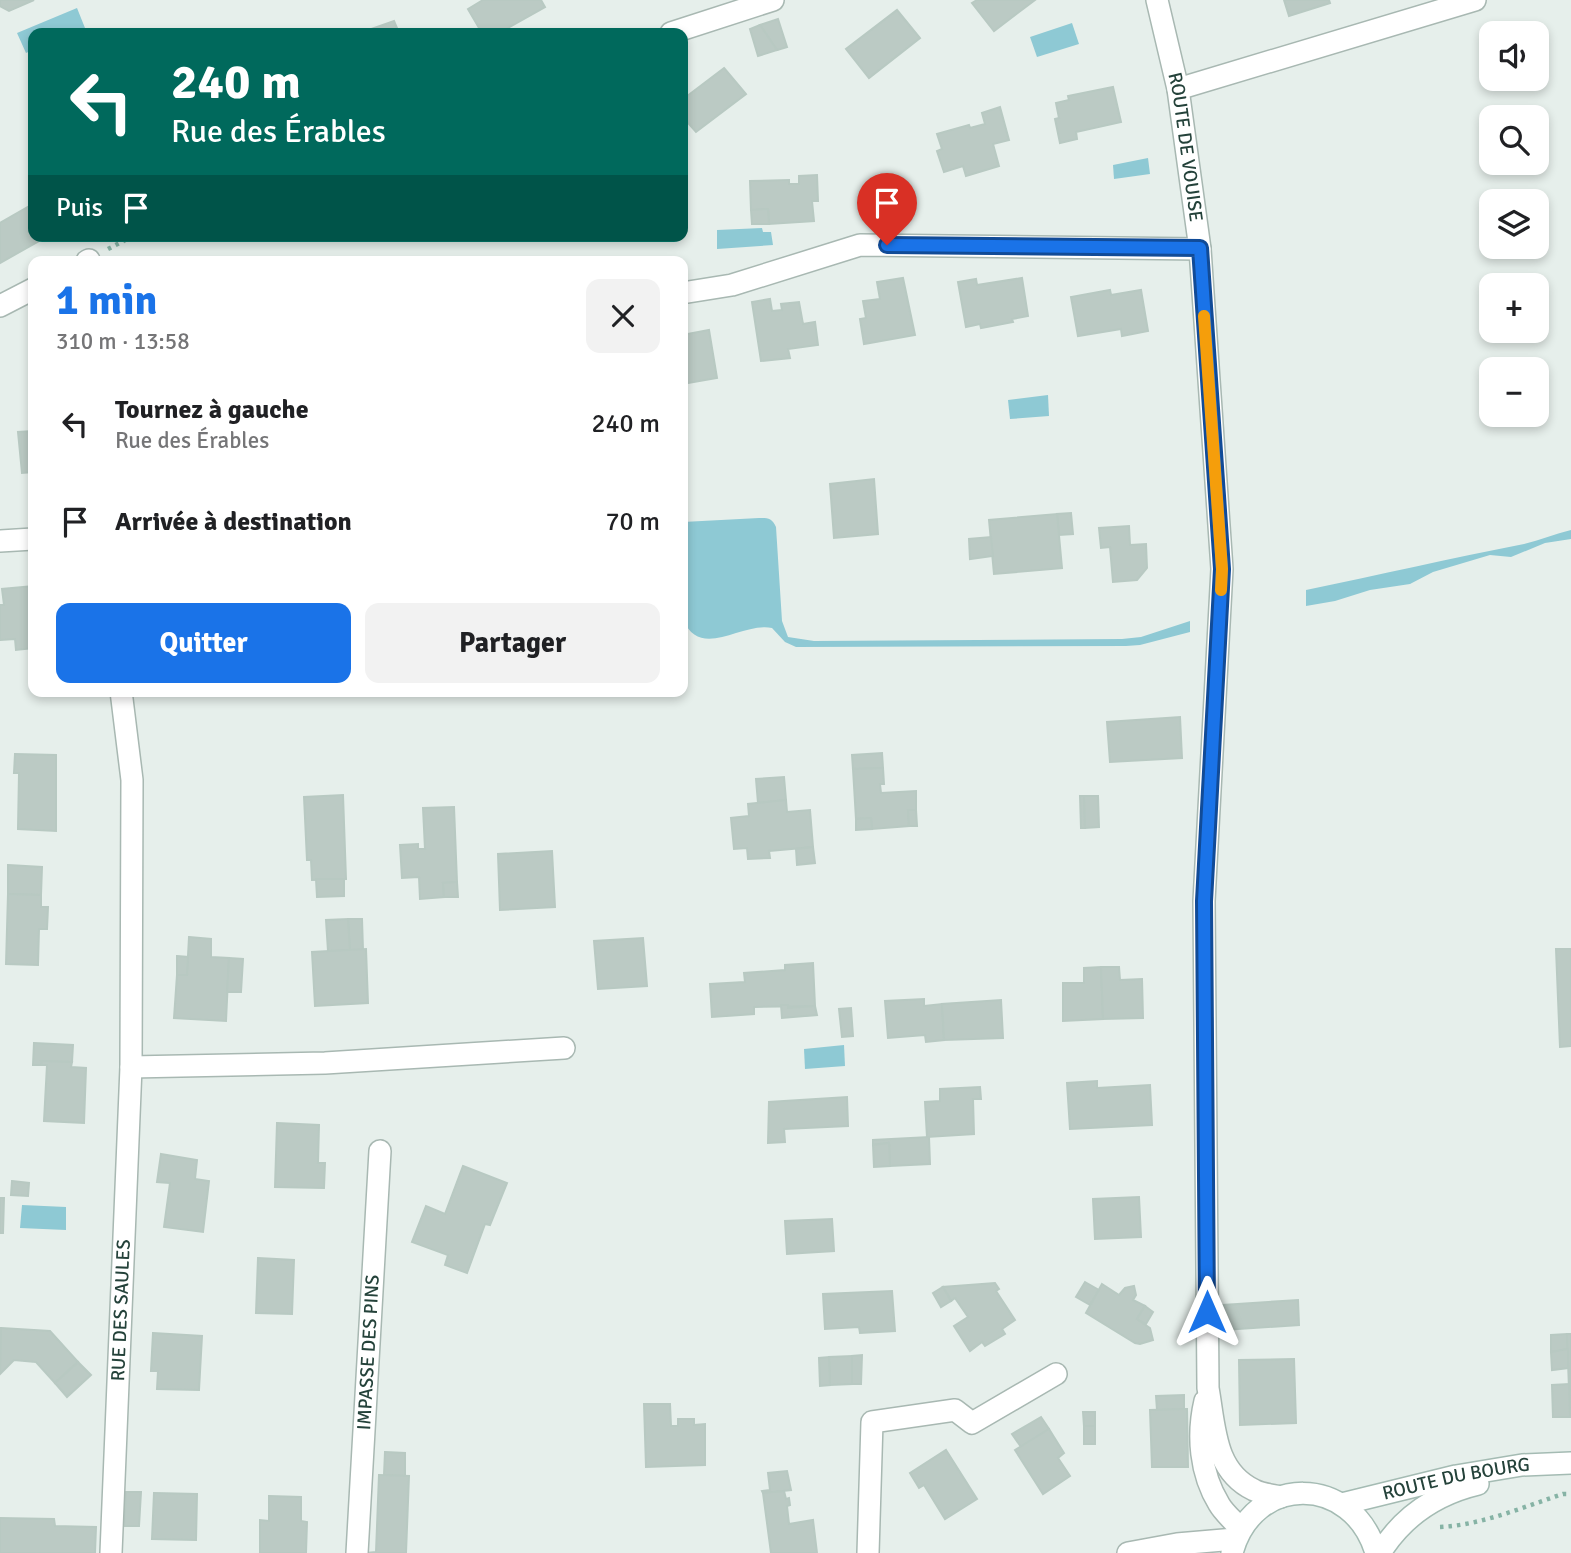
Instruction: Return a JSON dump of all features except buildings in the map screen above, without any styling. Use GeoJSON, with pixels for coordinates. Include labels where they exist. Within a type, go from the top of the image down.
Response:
{"type":"FeatureCollection","features":[{"type":"Feature","properties":{"kind":"street"},"geometry":{"type":"LineString","coordinates":[[686,28],[773,0]]}},
{"type":"Feature","properties":{"kind":"street","name":"ROUTE DE VOUISE"},"geometry":{"type":"LineString","coordinates":[[1157,0],[1178,89],[1200,248],[1222,569],[1204,901],[1208,1388],[1219,1452],[1230,1474],[1254,1491],[1281,1497]]}},
{"type":"Feature","properties":{"kind":"street"},"geometry":{"type":"LineString","coordinates":[[1178,89],[1475,0]]}},
{"type":"Feature","properties":{"kind":"street"},"geometry":{"type":"LineString","coordinates":[[688,292],[732,285],[860,244],[1200,248]]}},
{"type":"Feature","properties":{"kind":"street"},"geometry":{"type":"LineString","coordinates":[[0,306],[28,292]]}},
{"type":"Feature","properties":{"kind":"street"},"geometry":{"type":"LineString","coordinates":[[0,541],[28,540]]}},
{"type":"Feature","properties":{"kind":"street","name":"RUE DES SAULES"},"geometry":{"type":"LineString","coordinates":[[111,1553],[131,1067],[132,780],[122,697]]}},
{"type":"Feature","properties":{"kind":"street"},"geometry":{"type":"LineString","coordinates":[[131,1067],[325,1063],[564,1048]]}},
{"type":"Feature","properties":{"kind":"street","name":"IMPASSE DES PINS"},"geometry":{"type":"LineString","coordinates":[[357,1553],[380,1151]]}},
{"type":"Feature","properties":{"kind":"street"},"geometry":{"type":"LineString","coordinates":[[869,1553],[872,1422],[955,1410],[972,1423],[1056,1374]]}},
{"type":"Feature","properties":{"kind":"street","name":"ROUTE DE VOUISE"},"geometry":{"type":"LineString","coordinates":[[1208,1388],[1200,1423],[1206,1479],[1236,1541]]}},
{"type":"Feature","properties":{"kind":"street","name":"ROUTE DU BOURG"},"geometry":{"type":"LineString","coordinates":[[1342,1504],[1456,1476],[1522,1465],[1571,1463]]}},
{"type":"Feature","properties":{"kind":"street","name":"ROUTE DU BOURG"},"geometry":{"type":"LineString","coordinates":[[1378,1553],[1417,1510],[1458,1489],[1523,1474],[1571,1471]]}},
{"type":"Feature","properties":{"kind":"street"},"geometry":{"type":"LineString","coordinates":[[1128,1553],[1177,1544],[1236,1541],[1258,1510],[1281,1497],[1296,1494],[1312,1494],[1342,1504],[1359,1518],[1378,1553]]}},
{"type":"Feature","properties":{"kind":"path"},"geometry":{"type":"LineString","coordinates":[[1431,1528],[1454,1527],[1493,1518],[1563,1494],[1571,1494]]}},
{"type":"Feature","properties":{"kind":"water"},"geometry":{"type":"Polygon","coordinates":[[[77,8],[85,28],[29,28],[77,8]]]}},
{"type":"Feature","properties":{"kind":"water"},"geometry":{"type":"Polygon","coordinates":[[[1072,23],[1079,44],[1037,57],[1030,37],[1072,23]]]}},
{"type":"Feature","properties":{"kind":"water"},"geometry":{"type":"Polygon","coordinates":[[[28,28],[28,52],[26,53],[17,33],[28,28]]]}},
{"type":"Feature","properties":{"kind":"water"},"geometry":{"type":"Polygon","coordinates":[[[1148,158],[1150,174],[1114,179],[1113,165],[1148,158]]]}},
{"type":"Feature","properties":{"kind":"water"},"geometry":{"type":"Polygon","coordinates":[[[762,228],[763,232],[771,232],[773,245],[717,249],[717,230],[762,228]]]}},
{"type":"Feature","properties":{"kind":"water"},"geometry":{"type":"Polygon","coordinates":[[[1048,395],[1049,416],[1010,419],[1008,400],[1048,395]]]}},
{"type":"Feature","properties":{"kind":"water"},"geometry":{"type":"Polygon","coordinates":[[[759,518],[773,522],[776,527],[782,621],[788,637],[814,641],[1122,639],[1141,637],[1190,621],[1190,632],[1126,646],[796,647],[785,642],[772,628],[747,630],[710,639],[700,637],[688,628],[688,522],[759,518]]]}},
{"type":"Feature","properties":{"kind":"water"},"geometry":{"type":"Polygon","coordinates":[[[1571,530],[1571,539],[1545,543],[1511,557],[1490,555],[1433,572],[1410,584],[1370,590],[1335,601],[1306,606],[1306,590],[1524,544],[1571,530]]]}},
{"type":"Feature","properties":{"kind":"water"},"geometry":{"type":"Polygon","coordinates":[[[844,1045],[845,1066],[805,1069],[804,1049],[844,1045]]]}},
{"type":"Feature","properties":{"kind":"water"},"geometry":{"type":"Polygon","coordinates":[[[22,1205],[66,1207],[66,1230],[20,1228],[22,1205]]]}},
{"type":"Feature","properties":{"kind":"slow traffic"},"geometry":{"type":"LineString","coordinates":[[1204,316],[1222,569],[1221,590]]}},
{"type":"Feature","properties":{"kind":"route"},"geometry":{"type":"LineString","coordinates":[[887,245],[1200,248],[1222,569],[1204,901],[1207,1312]]}}]}
